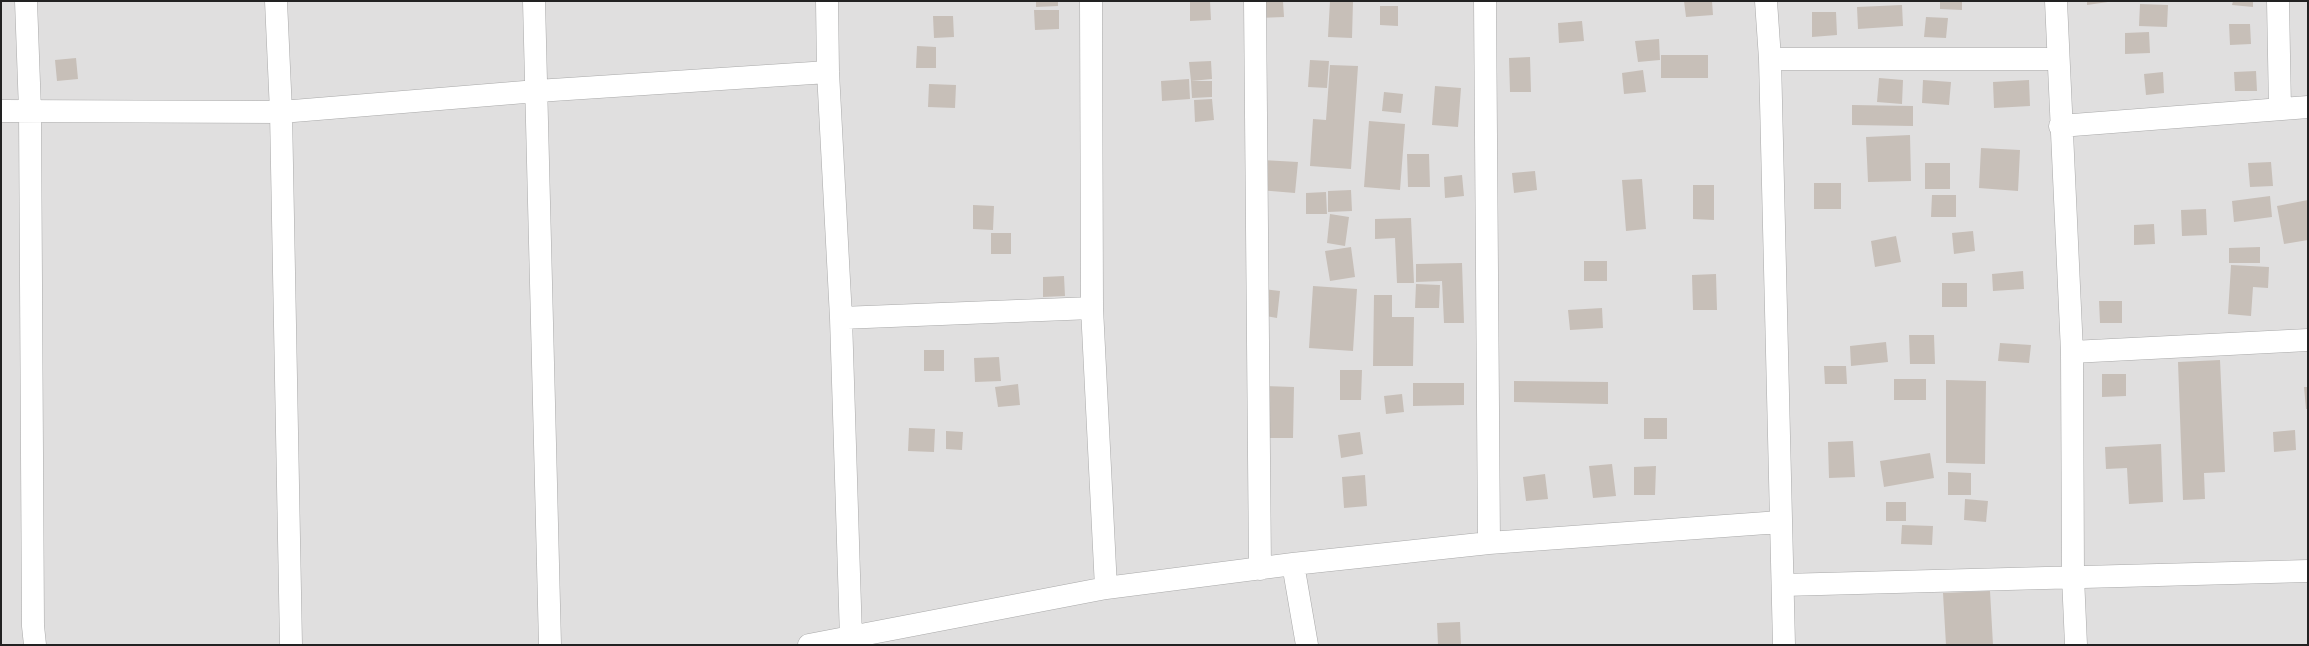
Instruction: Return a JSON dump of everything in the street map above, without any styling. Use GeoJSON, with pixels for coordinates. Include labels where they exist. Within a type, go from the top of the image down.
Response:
{"type":"FeatureCollection","features":[{"type":"Feature","properties":{"kind":"street"},"geometry":{"type":"LineString","coordinates":[[26,1],[30,111],[33,626],[35,645]]}},
{"type":"Feature","properties":{"kind":"street"},"geometry":{"type":"LineString","coordinates":[[276,1],[280,112],[291,645]]}},
{"type":"Feature","properties":{"kind":"street"},"geometry":{"type":"LineString","coordinates":[[534,1],[550,645]]}},
{"type":"Feature","properties":{"kind":"street"},"geometry":{"type":"LineString","coordinates":[[827,1],[828,72],[841,318],[851,638]]}},
{"type":"Feature","properties":{"kind":"street"},"geometry":{"type":"LineString","coordinates":[[1090,1],[1092,308],[1106,588]]}},
{"type":"Feature","properties":{"kind":"street"},"geometry":{"type":"LineString","coordinates":[[1255,1],[1260,569]]}},
{"type":"Feature","properties":{"kind":"street"},"geometry":{"type":"LineString","coordinates":[[1485,1],[1489,543]]}},
{"type":"Feature","properties":{"kind":"street"},"geometry":{"type":"LineString","coordinates":[[1766,1],[1770,58],[1784,645]]}},
{"type":"Feature","properties":{"kind":"street"},"geometry":{"type":"LineString","coordinates":[[2056,1],[2060,126],[2072,352],[2073,577],[2076,645]]}},
{"type":"Feature","properties":{"kind":"street"},"geometry":{"type":"LineString","coordinates":[[2278,1],[2280,109]]}},
{"type":"Feature","properties":{"kind":"street"},"geometry":{"type":"LineString","coordinates":[[1770,58],[2058,59]]}},
{"type":"Feature","properties":{"kind":"street"},"geometry":{"type":"LineString","coordinates":[[1,111],[280,112],[537,91],[828,72]]}},
{"type":"Feature","properties":{"kind":"street"},"geometry":{"type":"LineString","coordinates":[[2060,126],[2308,108]]}},
{"type":"Feature","properties":{"kind":"street"},"geometry":{"type":"LineString","coordinates":[[841,318],[1092,308]]}},
{"type":"Feature","properties":{"kind":"street"},"geometry":{"type":"LineString","coordinates":[[2072,352],[2308,340]]}},
{"type":"Feature","properties":{"kind":"street"},"geometry":{"type":"LineString","coordinates":[[810,645],[1106,588],[1293,564],[1489,543],[1780,522]]}},
{"type":"Feature","properties":{"kind":"street"},"geometry":{"type":"LineString","coordinates":[[1293,564],[1307,645]]}},
{"type":"Feature","properties":{"kind":"street"},"geometry":{"type":"LineString","coordinates":[[1783,585],[2308,571]]}},
{"type":"Feature","properties":{"kind":"shaded area"},"geometry":{"type":"Polygon","coordinates":[[[1,1],[2308,1],[2308,645],[1,645],[1,1]]]}},
{"type":"Feature","properties":{"kind":"building"},"geometry":{"type":"Polygon","coordinates":[[[1036,1],[1058,1],[1058,6],[1036,7],[1036,1]]]}},
{"type":"Feature","properties":{"kind":"building"},"geometry":{"type":"Polygon","coordinates":[[[1210,1],[1211,20],[1190,21],[1190,2],[1210,1]]]}},
{"type":"Feature","properties":{"kind":"building"},"geometry":{"type":"Polygon","coordinates":[[[1257,1],[1283,1],[1284,17],[1258,18],[1257,1]]]}},
{"type":"Feature","properties":{"kind":"building"},"geometry":{"type":"Polygon","coordinates":[[[1330,1],[1353,1],[1352,38],[1328,37],[1330,1]]]}},
{"type":"Feature","properties":{"kind":"building"},"geometry":{"type":"Polygon","coordinates":[[[1684,1],[1712,1],[1713,15],[1686,17],[1684,1]]]}},
{"type":"Feature","properties":{"kind":"building"},"geometry":{"type":"Polygon","coordinates":[[[1940,1],[1962,1],[1962,10],[1940,9],[1940,1]]]}},
{"type":"Feature","properties":{"kind":"building"},"geometry":{"type":"Polygon","coordinates":[[[2087,1],[2108,1],[2108,2],[2087,5],[2087,1]]]}},
{"type":"Feature","properties":{"kind":"building"},"geometry":{"type":"Polygon","coordinates":[[[2233,1],[2253,1],[2253,7],[2232,5],[2233,1]]]}},
{"type":"Feature","properties":{"kind":"building"},"geometry":{"type":"Polygon","coordinates":[[[2140,4],[2168,5],[2167,27],[2139,26],[2140,4]]]}},
{"type":"Feature","properties":{"kind":"building"},"geometry":{"type":"Polygon","coordinates":[[[1902,5],[1903,26],[1858,29],[1857,7],[1902,5]]]}},
{"type":"Feature","properties":{"kind":"building"},"geometry":{"type":"Polygon","coordinates":[[[1380,6],[1398,6],[1398,26],[1380,25],[1380,6]]]}},
{"type":"Feature","properties":{"kind":"building"},"geometry":{"type":"Polygon","coordinates":[[[1034,10],[1059,10],[1059,29],[1035,30],[1034,10]]]}},
{"type":"Feature","properties":{"kind":"building"},"geometry":{"type":"Polygon","coordinates":[[[1812,12],[1836,12],[1837,35],[1812,37],[1812,12]]]}},
{"type":"Feature","properties":{"kind":"building"},"geometry":{"type":"Polygon","coordinates":[[[933,16],[953,16],[954,37],[934,38],[933,16]]]}},
{"type":"Feature","properties":{"kind":"building"},"geometry":{"type":"Polygon","coordinates":[[[1926,17],[1948,18],[1946,38],[1924,37],[1926,17]]]}},
{"type":"Feature","properties":{"kind":"building"},"geometry":{"type":"Polygon","coordinates":[[[1582,21],[1584,41],[1559,43],[1558,23],[1582,21]]]}},
{"type":"Feature","properties":{"kind":"building"},"geometry":{"type":"Polygon","coordinates":[[[2229,24],[2250,24],[2251,44],[2230,45],[2229,24]]]}},
{"type":"Feature","properties":{"kind":"building"},"geometry":{"type":"Polygon","coordinates":[[[2149,32],[2150,53],[2125,54],[2125,33],[2149,32]]]}},
{"type":"Feature","properties":{"kind":"building"},"geometry":{"type":"Polygon","coordinates":[[[1659,39],[1660,60],[1638,62],[1635,41],[1659,39]]]}},
{"type":"Feature","properties":{"kind":"building"},"geometry":{"type":"Polygon","coordinates":[[[917,46],[936,47],[936,68],[916,68],[917,46]]]}},
{"type":"Feature","properties":{"kind":"building"},"geometry":{"type":"Polygon","coordinates":[[[1661,55],[1708,55],[1708,78],[1661,78],[1661,55]]]}},
{"type":"Feature","properties":{"kind":"building"},"geometry":{"type":"Polygon","coordinates":[[[1530,57],[1531,92],[1510,92],[1509,58],[1530,57]]]}},
{"type":"Feature","properties":{"kind":"building"},"geometry":{"type":"Polygon","coordinates":[[[76,58],[78,79],[57,81],[55,60],[76,58]]]}},
{"type":"Feature","properties":{"kind":"building"},"geometry":{"type":"Polygon","coordinates":[[[1310,60],[1329,61],[1327,88],[1308,87],[1310,60]]]}},
{"type":"Feature","properties":{"kind":"building"},"geometry":{"type":"Polygon","coordinates":[[[1211,61],[1212,79],[1191,81],[1189,62],[1211,61]]]}},
{"type":"Feature","properties":{"kind":"building"},"geometry":{"type":"Polygon","coordinates":[[[1330,65],[1358,66],[1351,169],[1310,166],[1313,119],[1326,120],[1330,65]]]}},
{"type":"Feature","properties":{"kind":"building"},"geometry":{"type":"Polygon","coordinates":[[[1643,70],[1646,92],[1624,94],[1622,73],[1643,70]]]}},
{"type":"Feature","properties":{"kind":"building"},"geometry":{"type":"Polygon","coordinates":[[[2256,71],[2257,91],[2235,91],[2234,72],[2256,71]]]}},
{"type":"Feature","properties":{"kind":"building"},"geometry":{"type":"Polygon","coordinates":[[[2163,72],[2164,93],[2146,95],[2144,74],[2163,72]]]}},
{"type":"Feature","properties":{"kind":"building"},"geometry":{"type":"Polygon","coordinates":[[[1879,78],[1903,80],[1902,104],[1877,102],[1879,78]]]}},
{"type":"Feature","properties":{"kind":"building"},"geometry":{"type":"Polygon","coordinates":[[[1189,79],[1190,99],[1162,101],[1161,81],[1189,79]]]}},
{"type":"Feature","properties":{"kind":"building"},"geometry":{"type":"Polygon","coordinates":[[[1923,80],[1951,82],[1949,105],[1922,103],[1923,80]]]}},
{"type":"Feature","properties":{"kind":"building"},"geometry":{"type":"Polygon","coordinates":[[[2029,80],[2030,106],[1994,108],[1993,82],[2029,80]]]}},
{"type":"Feature","properties":{"kind":"building"},"geometry":{"type":"Polygon","coordinates":[[[1191,81],[1212,81],[1212,97],[1192,98],[1191,81]]]}},
{"type":"Feature","properties":{"kind":"building"},"geometry":{"type":"Polygon","coordinates":[[[929,84],[956,85],[955,108],[928,107],[929,84]]]}},
{"type":"Feature","properties":{"kind":"building"},"geometry":{"type":"Polygon","coordinates":[[[1435,86],[1461,88],[1458,127],[1432,125],[1435,86]]]}},
{"type":"Feature","properties":{"kind":"building"},"geometry":{"type":"Polygon","coordinates":[[[1384,92],[1403,94],[1401,113],[1382,111],[1384,92]]]}},
{"type":"Feature","properties":{"kind":"building"},"geometry":{"type":"Polygon","coordinates":[[[1212,99],[1214,120],[1195,122],[1194,100],[1212,99]]]}},
{"type":"Feature","properties":{"kind":"building"},"geometry":{"type":"Polygon","coordinates":[[[1852,105],[1913,106],[1913,126],[1852,125],[1852,105]]]}},
{"type":"Feature","properties":{"kind":"building"},"geometry":{"type":"Polygon","coordinates":[[[1369,121],[1405,124],[1400,190],[1364,187],[1369,121]]]}},
{"type":"Feature","properties":{"kind":"building"},"geometry":{"type":"Polygon","coordinates":[[[1910,135],[1911,181],[1868,182],[1866,137],[1910,135]]]}},
{"type":"Feature","properties":{"kind":"building"},"geometry":{"type":"Polygon","coordinates":[[[1981,148],[2020,150],[2018,191],[1979,188],[1981,148]]]}},
{"type":"Feature","properties":{"kind":"building"},"geometry":{"type":"Polygon","coordinates":[[[1407,154],[1429,154],[1430,187],[1408,187],[1407,154]]]}},
{"type":"Feature","properties":{"kind":"building"},"geometry":{"type":"Polygon","coordinates":[[[1262,160],[1298,162],[1295,193],[1259,190],[1262,160]]]}},
{"type":"Feature","properties":{"kind":"building"},"geometry":{"type":"Polygon","coordinates":[[[2271,162],[2273,186],[2250,187],[2248,163],[2271,162]]]}},
{"type":"Feature","properties":{"kind":"building"},"geometry":{"type":"Polygon","coordinates":[[[1925,163],[1950,163],[1950,189],[1925,189],[1925,163]]]}},
{"type":"Feature","properties":{"kind":"building"},"geometry":{"type":"Polygon","coordinates":[[[1535,171],[1537,190],[1514,193],[1512,173],[1535,171]]]}},
{"type":"Feature","properties":{"kind":"building"},"geometry":{"type":"Polygon","coordinates":[[[1462,175],[1464,196],[1445,198],[1444,177],[1462,175]]]}},
{"type":"Feature","properties":{"kind":"building"},"geometry":{"type":"Polygon","coordinates":[[[1642,179],[1646,229],[1626,231],[1622,180],[1642,179]]]}},
{"type":"Feature","properties":{"kind":"building"},"geometry":{"type":"Polygon","coordinates":[[[1814,183],[1841,183],[1841,209],[1814,209],[1814,183]]]}},
{"type":"Feature","properties":{"kind":"building"},"geometry":{"type":"Polygon","coordinates":[[[1693,185],[1714,185],[1714,220],[1693,219],[1693,185]]]}},
{"type":"Feature","properties":{"kind":"building"},"geometry":{"type":"Polygon","coordinates":[[[1351,190],[1352,211],[1328,212],[1328,191],[1351,190]]]}},
{"type":"Feature","properties":{"kind":"building"},"geometry":{"type":"Polygon","coordinates":[[[1326,192],[1327,214],[1306,214],[1306,193],[1326,192]]]}},
{"type":"Feature","properties":{"kind":"building"},"geometry":{"type":"Polygon","coordinates":[[[1932,195],[1956,195],[1956,217],[1931,217],[1932,195]]]}},
{"type":"Feature","properties":{"kind":"building"},"geometry":{"type":"Polygon","coordinates":[[[2270,196],[2272,217],[2234,222],[2232,201],[2270,196]]]}},
{"type":"Feature","properties":{"kind":"building"},"geometry":{"type":"Polygon","coordinates":[[[2308,200],[2308,240],[2284,244],[2277,206],[2308,200]]]}},
{"type":"Feature","properties":{"kind":"building"},"geometry":{"type":"Polygon","coordinates":[[[973,205],[994,206],[993,230],[973,229],[973,205]]]}},
{"type":"Feature","properties":{"kind":"building"},"geometry":{"type":"Polygon","coordinates":[[[2206,209],[2207,235],[2182,236],[2181,210],[2206,209]]]}},
{"type":"Feature","properties":{"kind":"building"},"geometry":{"type":"Polygon","coordinates":[[[1330,214],[1349,217],[1345,246],[1327,243],[1330,214]]]}},
{"type":"Feature","properties":{"kind":"building"},"geometry":{"type":"Polygon","coordinates":[[[1411,218],[1414,283],[1397,283],[1395,238],[1375,239],[1375,219],[1411,218]]]}},
{"type":"Feature","properties":{"kind":"building"},"geometry":{"type":"Polygon","coordinates":[[[2154,224],[2155,244],[2134,245],[2134,225],[2154,224]]]}},
{"type":"Feature","properties":{"kind":"building"},"geometry":{"type":"Polygon","coordinates":[[[1973,231],[1975,251],[1954,254],[1952,233],[1973,231]]]}},
{"type":"Feature","properties":{"kind":"building"},"geometry":{"type":"Polygon","coordinates":[[[991,233],[1011,233],[1011,254],[991,254],[991,233]]]}},
{"type":"Feature","properties":{"kind":"building"},"geometry":{"type":"Polygon","coordinates":[[[1896,236],[1901,262],[1875,267],[1871,241],[1896,236]]]}},
{"type":"Feature","properties":{"kind":"building"},"geometry":{"type":"Polygon","coordinates":[[[1351,247],[1355,277],[1330,281],[1325,251],[1351,247]]]}},
{"type":"Feature","properties":{"kind":"building"},"geometry":{"type":"Polygon","coordinates":[[[2260,247],[2260,263],[2229,263],[2229,248],[2260,247]]]}},
{"type":"Feature","properties":{"kind":"building"},"geometry":{"type":"Polygon","coordinates":[[[1584,261],[1607,261],[1607,281],[1584,281],[1584,261]]]}},
{"type":"Feature","properties":{"kind":"building"},"geometry":{"type":"Polygon","coordinates":[[[1462,263],[1464,323],[1444,323],[1442,281],[1416,282],[1416,264],[1462,263]]]}},
{"type":"Feature","properties":{"kind":"building"},"geometry":{"type":"Polygon","coordinates":[[[2231,265],[2269,267],[2268,288],[2253,287],[2251,316],[2228,314],[2231,265]]]}},
{"type":"Feature","properties":{"kind":"building"},"geometry":{"type":"Polygon","coordinates":[[[2023,271],[2024,289],[1993,291],[1992,274],[2023,271]]]}},
{"type":"Feature","properties":{"kind":"building"},"geometry":{"type":"Polygon","coordinates":[[[1716,274],[1717,310],[1693,310],[1692,275],[1716,274]]]}},
{"type":"Feature","properties":{"kind":"building"},"geometry":{"type":"Polygon","coordinates":[[[1064,276],[1065,296],[1043,297],[1043,277],[1064,276]]]}},
{"type":"Feature","properties":{"kind":"building"},"geometry":{"type":"Polygon","coordinates":[[[1942,283],[1967,283],[1967,307],[1942,307],[1942,283]]]}},
{"type":"Feature","properties":{"kind":"building"},"geometry":{"type":"Polygon","coordinates":[[[1416,284],[1440,285],[1439,308],[1415,308],[1416,284]]]}},
{"type":"Feature","properties":{"kind":"building"},"geometry":{"type":"Polygon","coordinates":[[[1313,286],[1357,289],[1353,351],[1309,348],[1313,286]]]}},
{"type":"Feature","properties":{"kind":"building"},"geometry":{"type":"Polygon","coordinates":[[[1263,289],[1280,291],[1277,318],[1260,315],[1263,289]]]}},
{"type":"Feature","properties":{"kind":"building"},"geometry":{"type":"Polygon","coordinates":[[[1374,295],[1392,295],[1392,317],[1414,317],[1413,366],[1373,366],[1374,295]]]}},
{"type":"Feature","properties":{"kind":"building"},"geometry":{"type":"Polygon","coordinates":[[[2099,301],[2122,301],[2122,323],[2100,323],[2099,301]]]}},
{"type":"Feature","properties":{"kind":"building"},"geometry":{"type":"Polygon","coordinates":[[[1602,308],[1603,328],[1570,330],[1568,310],[1602,308]]]}},
{"type":"Feature","properties":{"kind":"building"},"geometry":{"type":"Polygon","coordinates":[[[1909,335],[1934,335],[1935,364],[1910,364],[1909,335]]]}},
{"type":"Feature","properties":{"kind":"building"},"geometry":{"type":"Polygon","coordinates":[[[1886,342],[1888,362],[1851,366],[1850,346],[1886,342]]]}},
{"type":"Feature","properties":{"kind":"building"},"geometry":{"type":"Polygon","coordinates":[[[2000,343],[2031,345],[2029,363],[1998,361],[2000,343]]]}},
{"type":"Feature","properties":{"kind":"building"},"geometry":{"type":"Polygon","coordinates":[[[924,350],[944,350],[944,371],[924,371],[924,350]]]}},
{"type":"Feature","properties":{"kind":"building"},"geometry":{"type":"Polygon","coordinates":[[[999,357],[1001,381],[975,382],[974,358],[999,357]]]}},
{"type":"Feature","properties":{"kind":"building"},"geometry":{"type":"Polygon","coordinates":[[[2220,360],[2225,472],[2204,473],[2205,499],[2183,500],[2178,362],[2220,360]]]}},
{"type":"Feature","properties":{"kind":"building"},"geometry":{"type":"Polygon","coordinates":[[[1824,366],[1846,366],[1847,384],[1825,384],[1824,366]]]}},
{"type":"Feature","properties":{"kind":"building"},"geometry":{"type":"Polygon","coordinates":[[[1340,370],[1362,370],[1361,400],[1340,400],[1340,370]]]}},
{"type":"Feature","properties":{"kind":"building"},"geometry":{"type":"Polygon","coordinates":[[[2102,374],[2126,374],[2126,396],[2102,397],[2102,374]]]}},
{"type":"Feature","properties":{"kind":"building"},"geometry":{"type":"Polygon","coordinates":[[[1894,379],[1926,379],[1926,400],[1894,400],[1894,379]]]}},
{"type":"Feature","properties":{"kind":"building"},"geometry":{"type":"Polygon","coordinates":[[[1946,380],[1986,381],[1985,464],[1946,463],[1946,380]]]}},
{"type":"Feature","properties":{"kind":"building"},"geometry":{"type":"Polygon","coordinates":[[[1514,381],[1608,382],[1608,404],[1514,402],[1514,381]]]}},
{"type":"Feature","properties":{"kind":"building"},"geometry":{"type":"Polygon","coordinates":[[[1413,383],[1464,383],[1464,405],[1413,406],[1413,383]]]}},
{"type":"Feature","properties":{"kind":"building"},"geometry":{"type":"Polygon","coordinates":[[[1018,384],[1020,405],[998,407],[995,387],[1018,384]]]}},
{"type":"Feature","properties":{"kind":"building"},"geometry":{"type":"Polygon","coordinates":[[[1265,386],[1294,387],[1293,438],[1264,438],[1265,386]]]}},
{"type":"Feature","properties":{"kind":"building"},"geometry":{"type":"Polygon","coordinates":[[[2304,387],[2308,387],[2308,409],[2306,409],[2304,387]]]}},
{"type":"Feature","properties":{"kind":"building"},"geometry":{"type":"Polygon","coordinates":[[[1402,394],[1404,412],[1386,414],[1384,396],[1402,394]]]}},
{"type":"Feature","properties":{"kind":"building"},"geometry":{"type":"Polygon","coordinates":[[[1644,418],[1667,418],[1667,439],[1644,439],[1644,418]]]}},
{"type":"Feature","properties":{"kind":"building"},"geometry":{"type":"Polygon","coordinates":[[[909,428],[935,429],[934,452],[908,451],[909,428]]]}},
{"type":"Feature","properties":{"kind":"building"},"geometry":{"type":"Polygon","coordinates":[[[2295,430],[2296,450],[2274,452],[2273,432],[2295,430]]]}},
{"type":"Feature","properties":{"kind":"building"},"geometry":{"type":"Polygon","coordinates":[[[946,431],[963,432],[962,450],[946,449],[946,431]]]}},
{"type":"Feature","properties":{"kind":"building"},"geometry":{"type":"Polygon","coordinates":[[[1360,432],[1363,454],[1341,458],[1338,435],[1360,432]]]}},
{"type":"Feature","properties":{"kind":"building"},"geometry":{"type":"Polygon","coordinates":[[[1853,441],[1855,477],[1829,478],[1828,442],[1853,441]]]}},
{"type":"Feature","properties":{"kind":"building"},"geometry":{"type":"Polygon","coordinates":[[[2161,444],[2163,502],[2129,504],[2127,468],[2106,469],[2105,447],[2161,444]]]}},
{"type":"Feature","properties":{"kind":"building"},"geometry":{"type":"Polygon","coordinates":[[[1930,453],[1934,478],[1884,487],[1880,461],[1930,453]]]}},
{"type":"Feature","properties":{"kind":"building"},"geometry":{"type":"Polygon","coordinates":[[[1612,464],[1616,496],[1593,498],[1589,466],[1612,464]]]}},
{"type":"Feature","properties":{"kind":"building"},"geometry":{"type":"Polygon","coordinates":[[[1656,466],[1655,495],[1634,495],[1634,467],[1656,466]]]}},
{"type":"Feature","properties":{"kind":"building"},"geometry":{"type":"Polygon","coordinates":[[[1948,472],[1971,473],[1971,495],[1948,495],[1948,472]]]}},
{"type":"Feature","properties":{"kind":"building"},"geometry":{"type":"Polygon","coordinates":[[[1545,474],[1548,499],[1526,501],[1523,477],[1545,474]]]}},
{"type":"Feature","properties":{"kind":"building"},"geometry":{"type":"Polygon","coordinates":[[[1365,475],[1367,506],[1344,508],[1342,477],[1365,475]]]}},
{"type":"Feature","properties":{"kind":"building"},"geometry":{"type":"Polygon","coordinates":[[[1965,499],[1988,501],[1986,522],[1964,520],[1965,499]]]}},
{"type":"Feature","properties":{"kind":"building"},"geometry":{"type":"Polygon","coordinates":[[[1886,502],[1906,502],[1906,521],[1886,521],[1886,502]]]}},
{"type":"Feature","properties":{"kind":"building"},"geometry":{"type":"Polygon","coordinates":[[[1902,525],[1933,526],[1932,545],[1901,544],[1902,525]]]}},
{"type":"Feature","properties":{"kind":"building"},"geometry":{"type":"Polygon","coordinates":[[[1990,591],[1993,645],[1946,645],[1943,593],[1990,591]]]}},
{"type":"Feature","properties":{"kind":"building"},"geometry":{"type":"Polygon","coordinates":[[[1460,622],[1461,645],[1438,645],[1437,623],[1460,622]]]}}]}
